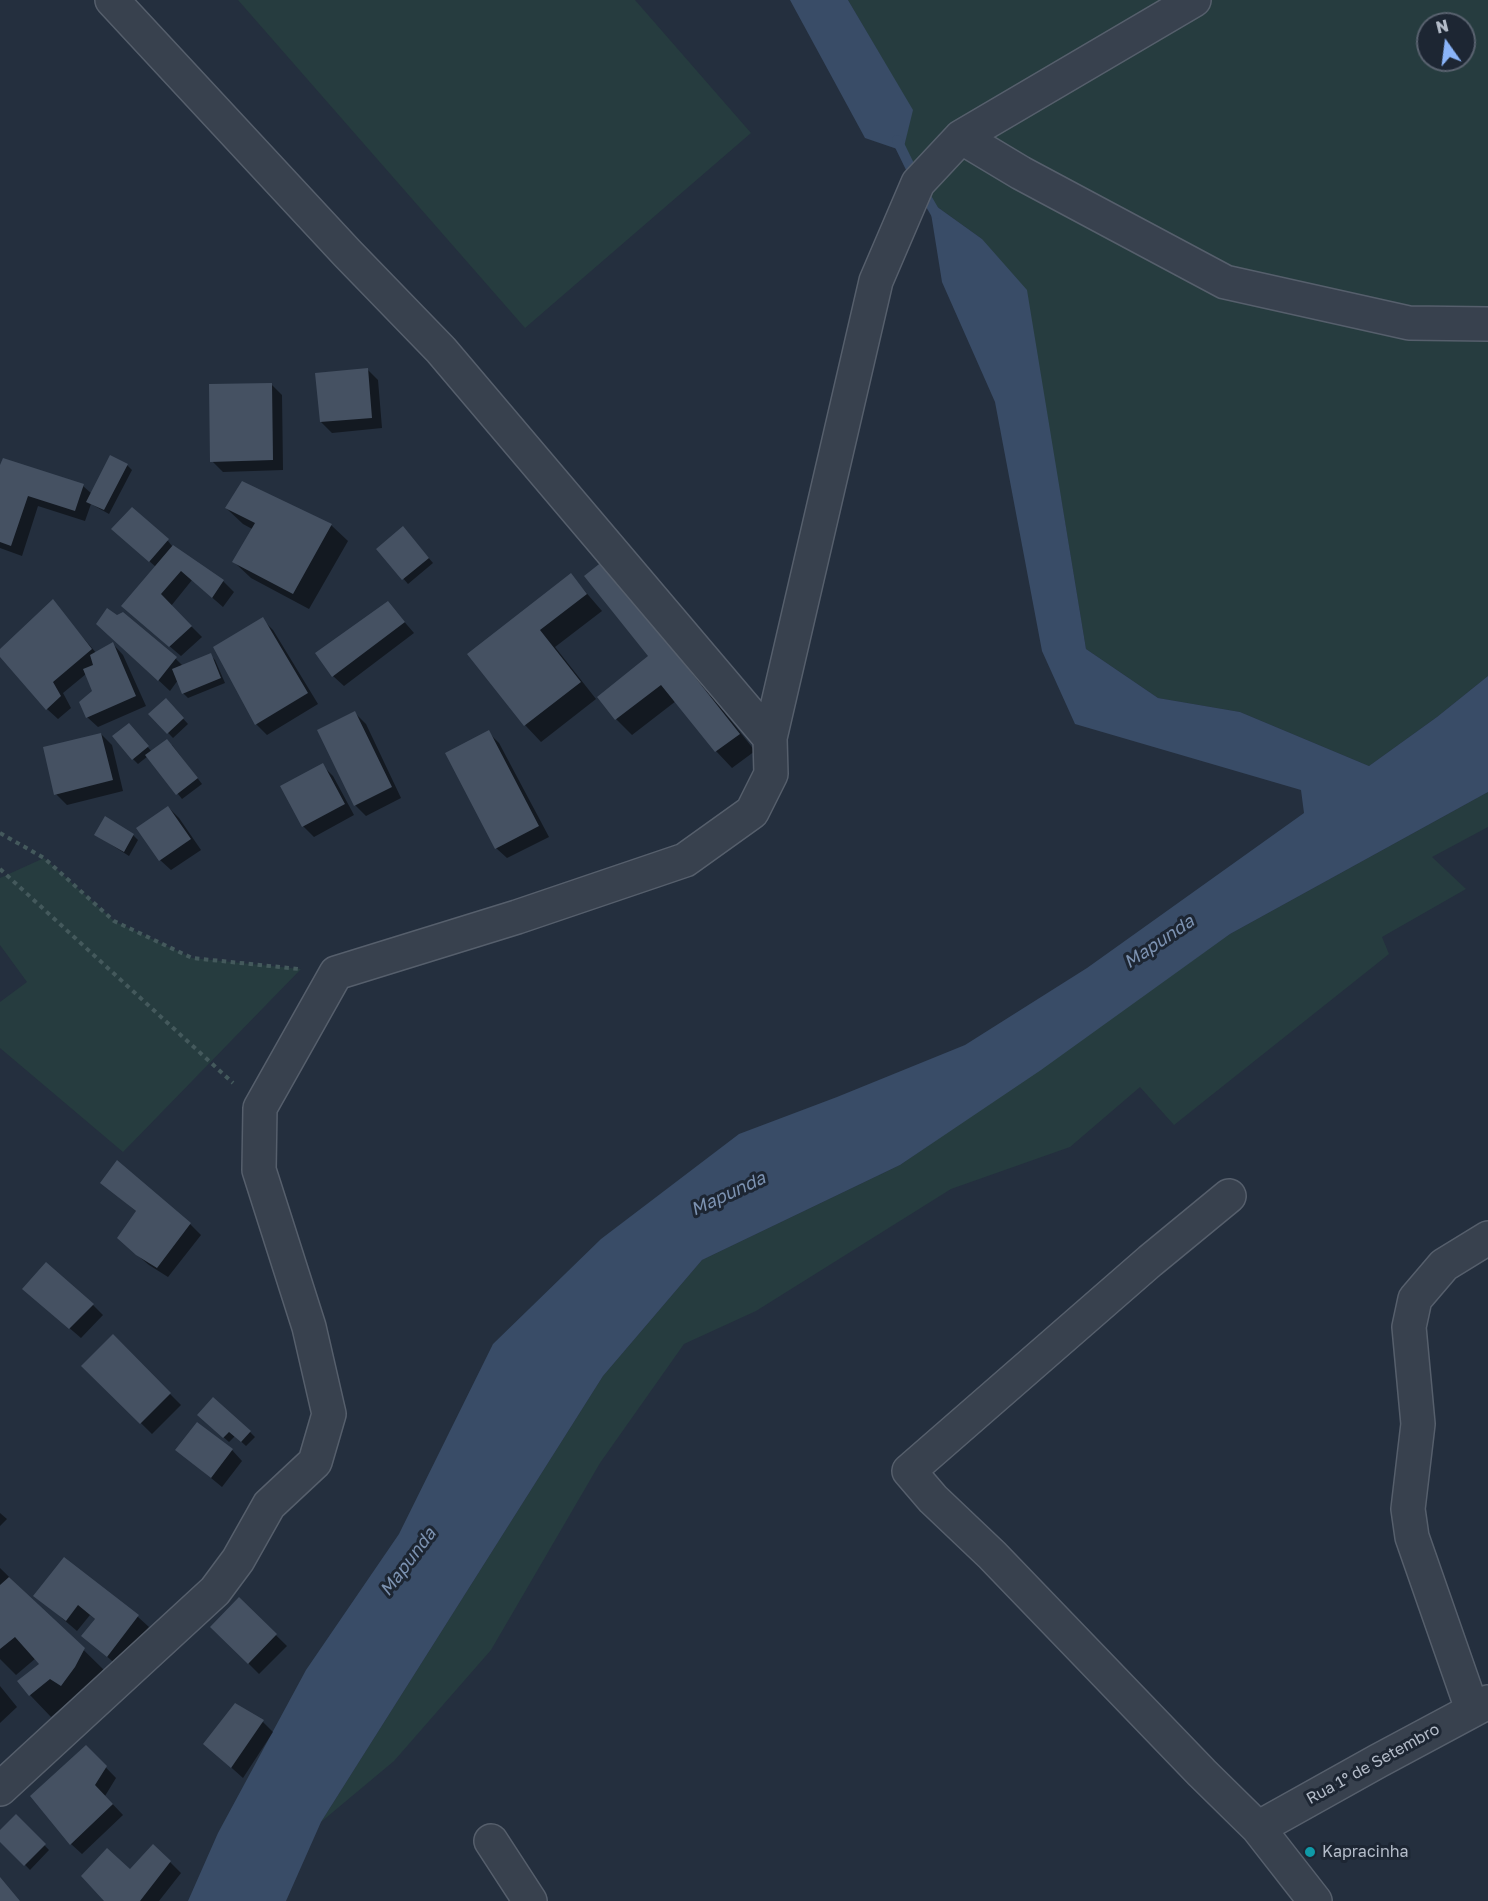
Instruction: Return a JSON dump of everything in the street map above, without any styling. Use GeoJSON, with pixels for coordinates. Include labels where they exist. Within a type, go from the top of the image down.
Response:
{"type":"FeatureCollection","features":[{"type":"Feature","properties":{"kind":"street"},"geometry":{"type":"LineString","coordinates":[[112,0],[347,253],[441,350],[770,738]]}},
{"type":"Feature","properties":{"kind":"street"},"geometry":{"type":"LineString","coordinates":[[0,1789],[215,1591],[238,1560],[269,1505],[315,1462],[329,1414],[309,1327],[259,1170],[260,1108],[336,973],[517,917],[685,860],[752,812],[771,774],[770,738],[876,281],[918,183],[961,137],[1194,0]]}},
{"type":"Feature","properties":{"kind":"street"},"geometry":{"type":"LineString","coordinates":[[961,137],[1021,173],[1225,282],[1409,323],[1488,324]]}},
{"type":"Feature","properties":{"kind":"street"},"geometry":{"type":"LineString","coordinates":[[1229,1196],[1150,1261],[909,1470],[933,1500],[992,1554],[1202,1773],[1258,1828],[1315,1901]]}},
{"type":"Feature","properties":{"kind":"street"},"geometry":{"type":"LineString","coordinates":[[1480,1706],[1412,1537],[1408,1509],[1418,1424],[1409,1327],[1415,1299],[1444,1265],[1488,1238]]}},
{"type":"Feature","properties":{"kind":"street","name":"Rua 1º de Setembro"},"geometry":{"type":"LineString","coordinates":[[1258,1828],[1480,1706]]}},
{"type":"Feature","properties":{"kind":"street"},"geometry":{"type":"LineString","coordinates":[[491,1841],[530,1901]]}},
{"type":"Feature","properties":{"kind":"path"},"geometry":{"type":"LineString","coordinates":[[0,833],[44,858],[114,921],[192,958],[336,973]]}},
{"type":"Feature","properties":{"kind":"path"},"geometry":{"type":"LineString","coordinates":[[0,868],[260,1108]]}},
{"type":"Feature","properties":{"kind":"green space"},"geometry":{"type":"Polygon","coordinates":[[[238,0],[635,0],[751,133],[525,328],[238,0]]]}},
{"type":"Feature","properties":{"kind":"green space"},"geometry":{"type":"Polygon","coordinates":[[[848,0],[1488,0],[1488,676],[1437,717],[1369,766],[1240,712],[1158,698],[1086,649],[1061,498],[982,239],[929,201],[903,151],[912,110],[848,0]]]}},
{"type":"Feature","properties":{"kind":"green space"},"geometry":{"type":"Polygon","coordinates":[[[1488,792],[1488,827],[1432,857],[1466,889],[1382,937],[1389,954],[1174,1125],[1140,1087],[1070,1147],[951,1189],[756,1311],[684,1344],[600,1463],[491,1650],[394,1761],[321,1822],[603,1376],[702,1260],[900,1165],[1230,934],[1488,792]]]}},
{"type":"Feature","properties":{"kind":"green space"},"geometry":{"type":"Polygon","coordinates":[[[44,858],[114,921],[192,958],[301,969],[123,1152],[0,1048],[0,1002],[27,982],[0,945],[0,878],[44,858]]]}},
{"type":"Feature","properties":{"kind":"water"},"geometry":{"type":"Polygon","coordinates":[[[790,0],[848,0],[913,110],[903,151],[865,138],[790,0]]]}},
{"type":"Feature","properties":{"kind":"water","name":"Mapunda"},"geometry":{"type":"Polygon","coordinates":[[[929,201],[982,239],[1027,290],[1086,649],[1158,698],[1240,712],[1369,766],[1437,717],[1488,676],[1488,792],[1230,934],[1041,1070],[900,1165],[702,1260],[603,1376],[321,1822],[286,1901],[188,1901],[218,1833],[306,1670],[399,1534],[493,1344],[601,1239],[739,1134],[965,1045],[1087,968],[1304,813],[1301,790],[1075,724],[1042,651],[995,402],[942,282],[929,201]]]}},
{"type":"Feature","properties":{"kind":"building"},"geometry":{"type":"Polygon","coordinates":[[[368,368],[372,418],[320,422],[315,373],[368,368]]]}},
{"type":"Feature","properties":{"kind":"building"},"geometry":{"type":"Polygon","coordinates":[[[272,383],[273,460],[210,462],[209,384],[272,383]]]}},
{"type":"Feature","properties":{"kind":"building"},"geometry":{"type":"Polygon","coordinates":[[[110,455],[128,464],[104,510],[86,502],[110,455]]]}},
{"type":"Feature","properties":{"kind":"building"},"geometry":{"type":"Polygon","coordinates":[[[3,458],[84,484],[75,511],[28,496],[11,546],[0,542],[0,465],[3,458]]]}},
{"type":"Feature","properties":{"kind":"building"},"geometry":{"type":"Polygon","coordinates":[[[242,481],[332,524],[293,594],[232,562],[255,523],[225,508],[242,481]]]}},
{"type":"Feature","properties":{"kind":"building"},"geometry":{"type":"Polygon","coordinates":[[[132,507],[169,539],[149,562],[111,529],[132,507]]]}},
{"type":"Feature","properties":{"kind":"building"},"geometry":{"type":"Polygon","coordinates":[[[403,526],[429,558],[402,580],[376,549],[403,526]]]}},
{"type":"Feature","properties":{"kind":"building"},"geometry":{"type":"Polygon","coordinates":[[[173,545],[224,580],[212,598],[181,571],[161,594],[192,626],[169,647],[121,606],[173,545]]]}},
{"type":"Feature","properties":{"kind":"building"},"geometry":{"type":"Polygon","coordinates":[[[603,561],[740,734],[715,752],[661,685],[615,720],[597,697],[648,656],[584,576],[603,561]]]}},
{"type":"Feature","properties":{"kind":"building"},"geometry":{"type":"Polygon","coordinates":[[[571,573],[587,594],[540,630],[581,682],[524,726],[467,654],[571,573]]]}},
{"type":"Feature","properties":{"kind":"building"},"geometry":{"type":"Polygon","coordinates":[[[53,599],[92,649],[53,682],[61,696],[46,710],[0,657],[0,649],[53,599]]]}},
{"type":"Feature","properties":{"kind":"building"},"geometry":{"type":"Polygon","coordinates":[[[388,601],[405,622],[332,677],[315,653],[388,601]]]}},
{"type":"Feature","properties":{"kind":"building"},"geometry":{"type":"Polygon","coordinates":[[[107,608],[117,615],[123,612],[177,657],[158,681],[96,624],[107,608]]]}},
{"type":"Feature","properties":{"kind":"building"},"geometry":{"type":"Polygon","coordinates":[[[263,617],[308,693],[255,725],[213,647],[263,617]]]}},
{"type":"Feature","properties":{"kind":"building"},"geometry":{"type":"Polygon","coordinates":[[[113,642],[136,696],[86,718],[79,702],[92,691],[83,669],[93,665],[90,655],[113,642]]]}},
{"type":"Feature","properties":{"kind":"building"},"geometry":{"type":"Polygon","coordinates":[[[211,653],[221,678],[182,694],[172,669],[211,653]]]}},
{"type":"Feature","properties":{"kind":"building"},"geometry":{"type":"Polygon","coordinates":[[[166,698],[184,718],[167,734],[148,714],[166,698]]]}},
{"type":"Feature","properties":{"kind":"building"},"geometry":{"type":"Polygon","coordinates":[[[355,711],[392,787],[354,806],[317,730],[355,711]]]}},
{"type":"Feature","properties":{"kind":"building"},"geometry":{"type":"Polygon","coordinates":[[[129,723],[149,746],[132,760],[112,736],[129,723]]]}},
{"type":"Feature","properties":{"kind":"building"},"geometry":{"type":"Polygon","coordinates":[[[489,730],[539,826],[495,849],[445,753],[489,730]]]}},
{"type":"Feature","properties":{"kind":"building"},"geometry":{"type":"Polygon","coordinates":[[[101,733],[113,780],[54,795],[43,747],[101,733]]]}},
{"type":"Feature","properties":{"kind":"building"},"geometry":{"type":"Polygon","coordinates":[[[167,739],[198,778],[176,795],[145,755],[167,739]]]}},
{"type":"Feature","properties":{"kind":"building"},"geometry":{"type":"Polygon","coordinates":[[[323,763],[345,804],[302,827],[280,786],[323,763]]]}},
{"type":"Feature","properties":{"kind":"building"},"geometry":{"type":"Polygon","coordinates":[[[168,806],[191,839],[159,861],[136,828],[168,806]]]}},
{"type":"Feature","properties":{"kind":"building"},"geometry":{"type":"Polygon","coordinates":[[[105,816],[134,834],[124,852],[94,835],[105,816]]]}},
{"type":"Feature","properties":{"kind":"building"},"geometry":{"type":"Polygon","coordinates":[[[117,1160],[191,1223],[157,1268],[136,1255],[117,1238],[136,1211],[100,1183],[117,1160]]]}},
{"type":"Feature","properties":{"kind":"building"},"geometry":{"type":"Polygon","coordinates":[[[46,1262],[94,1304],[69,1329],[22,1289],[46,1262]]]}},
{"type":"Feature","properties":{"kind":"building"},"geometry":{"type":"Polygon","coordinates":[[[113,1334],[171,1393],[140,1424],[81,1366],[113,1334]]]}},
{"type":"Feature","properties":{"kind":"building"},"geometry":{"type":"Polygon","coordinates":[[[213,1397],[251,1431],[241,1442],[229,1432],[223,1438],[197,1415],[213,1397]]]}},
{"type":"Feature","properties":{"kind":"building"},"geometry":{"type":"Polygon","coordinates":[[[197,1422],[233,1449],[211,1478],[175,1450],[197,1422]]]}},
{"type":"Feature","properties":{"kind":"building"},"geometry":{"type":"Polygon","coordinates":[[[64,1557],[139,1615],[107,1657],[81,1636],[95,1619],[78,1605],[66,1621],[33,1596],[64,1557]]]}},
{"type":"Feature","properties":{"kind":"building"},"geometry":{"type":"Polygon","coordinates":[[[9,1577],[85,1648],[61,1686],[50,1679],[29,1696],[17,1681],[39,1664],[15,1637],[0,1649],[0,1585],[9,1577]]]}},
{"type":"Feature","properties":{"kind":"building"},"geometry":{"type":"Polygon","coordinates":[[[239,1597],[277,1634],[248,1664],[210,1627],[239,1597]]]}},
{"type":"Feature","properties":{"kind":"building"},"geometry":{"type":"Polygon","coordinates":[[[235,1703],[264,1720],[231,1768],[203,1744],[235,1703]]]}},
{"type":"Feature","properties":{"kind":"building"},"geometry":{"type":"Polygon","coordinates":[[[86,1745],[107,1766],[95,1785],[113,1804],[70,1845],[30,1796],[86,1745]]]}},
{"type":"Feature","properties":{"kind":"building"},"geometry":{"type":"Polygon","coordinates":[[[16,1814],[46,1844],[24,1866],[0,1842],[0,1830],[16,1814]]]}},
{"type":"Feature","properties":{"kind":"building"},"geometry":{"type":"Polygon","coordinates":[[[153,1844],[171,1861],[140,1901],[104,1901],[81,1876],[107,1848],[130,1869],[153,1844]]]}},
{"type":"Feature","properties":{"kind":"building"},"geometry":{"type":"Polygon","coordinates":[[[0,1877],[20,1901],[0,1901],[0,1877]]]}},
{"type":"Feature","properties":{"kind":"waterway"},"geometry":{"type":"LineString","coordinates":[[897,140],[936,214]]}},
{"type":"Feature","properties":{"kind":"place","name":"Kapracinha"},"geometry":{"type":"Point","coordinates":[1310,1852]}}]}
